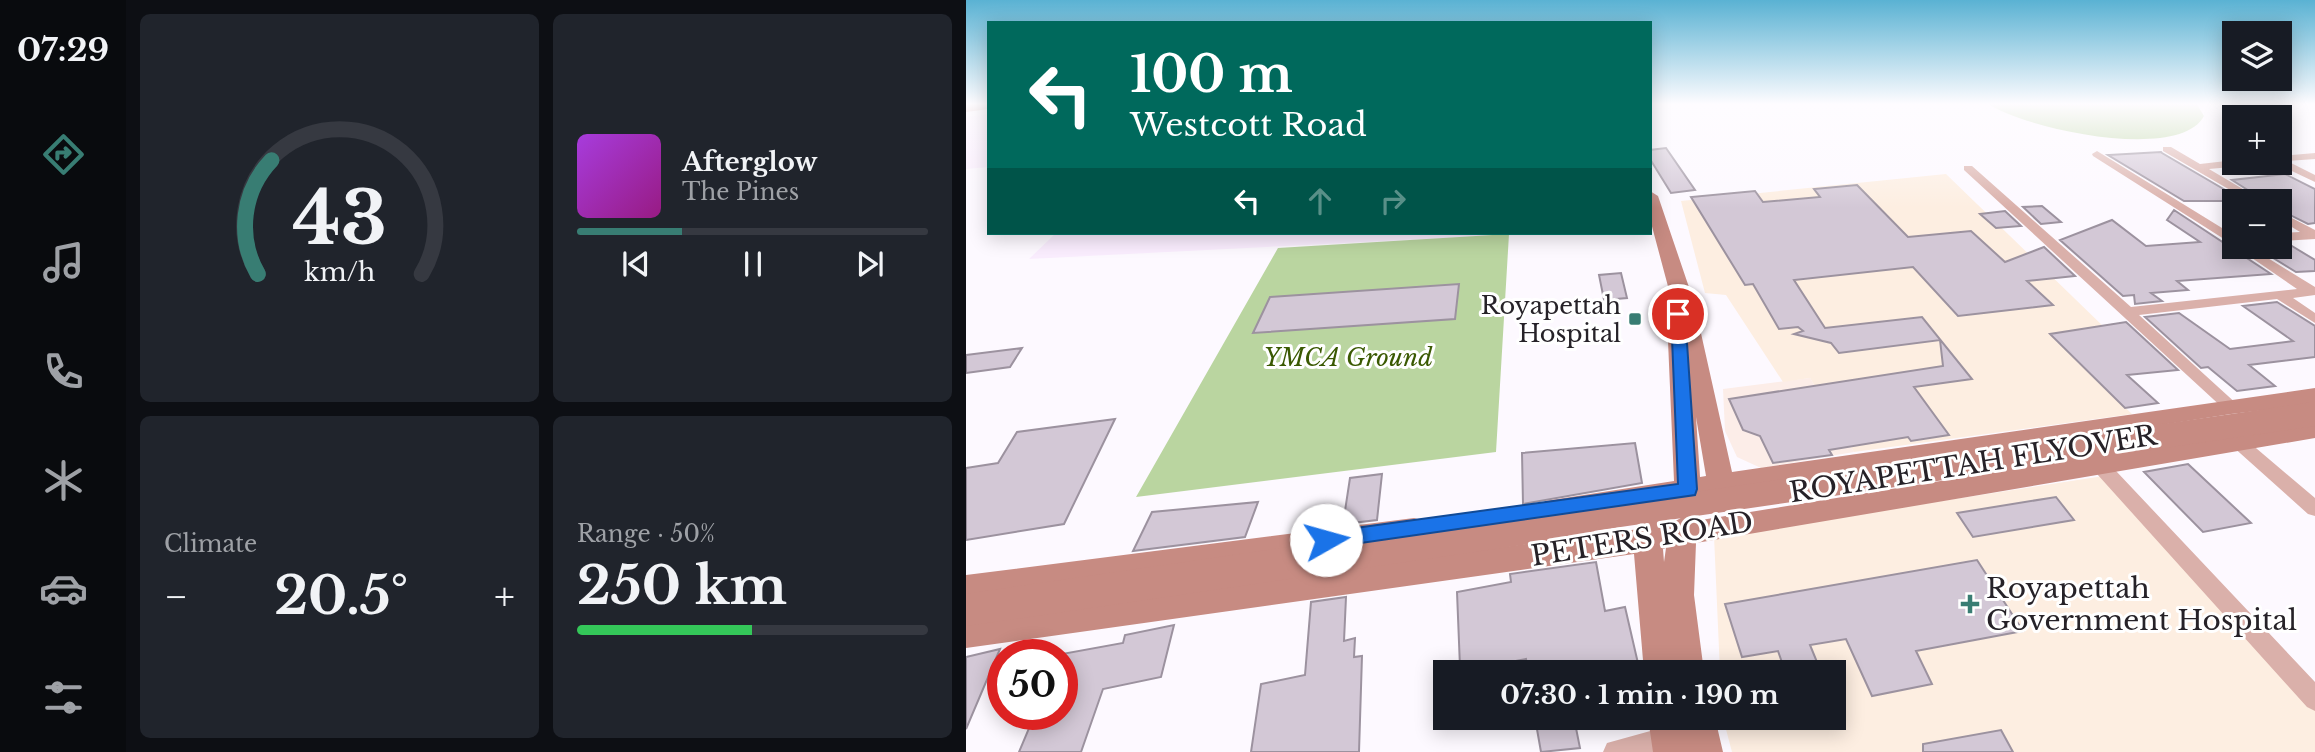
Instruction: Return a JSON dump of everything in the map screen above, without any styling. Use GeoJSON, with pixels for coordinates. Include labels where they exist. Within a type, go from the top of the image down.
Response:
{"type":"FeatureCollection","features":[{"type":"Feature","properties":{"kind":"main road"},"geometry":{"type":"LineString","coordinates":[[1652,200],[1667,233],[1721,484],[1681,535],[1679,572],[1685,660]]}},
{"type":"Feature","properties":{"kind":"main road"},"geometry":{"type":"LineString","coordinates":[[1652,235],[1678,314],[1688,489],[1647,540],[1660,660]]}},
{"type":"Feature","properties":{"kind":"main road","name":"PETERS ROAD"},"geometry":{"type":"LineString","coordinates":[[966,588],[1431,528],[2231,406],[2315,396]]}},
{"type":"Feature","properties":{"kind":"main road","name":"ROYAPETTAH FLYOVER"},"geometry":{"type":"LineString","coordinates":[[966,610],[2315,414]]}},
{"type":"Feature","properties":{"kind":"main road","name":"PETERS ROAD"},"geometry":{"type":"LineString","coordinates":[[966,633],[1681,535],[2315,429]]}},
{"type":"Feature","properties":{"kind":"street"},"geometry":{"type":"LineString","coordinates":[[2167,149],[2235,189]]}},
{"type":"Feature","properties":{"kind":"street"},"geometry":{"type":"LineString","coordinates":[[2096,154],[2222,234]]}},
{"type":"Feature","properties":{"kind":"street"},"geometry":{"type":"LineString","coordinates":[[2292,158],[2315,156]]}},
{"type":"Feature","properties":{"kind":"street"},"geometry":{"type":"LineString","coordinates":[[2299,157],[2315,165]]}},
{"type":"Feature","properties":{"kind":"street"},"geometry":{"type":"LineString","coordinates":[[2197,167],[2222,165]]}},
{"type":"Feature","properties":{"kind":"street"},"geometry":{"type":"LineString","coordinates":[[2292,167],[2315,179]]}},
{"type":"Feature","properties":{"kind":"street"},"geometry":{"type":"LineString","coordinates":[[1968,168],[2231,406]]}},
{"type":"Feature","properties":{"kind":"street"},"geometry":{"type":"LineString","coordinates":[[2292,222],[2314,234]]}},
{"type":"Feature","properties":{"kind":"street"},"geometry":{"type":"LineString","coordinates":[[2292,236],[2314,234]]}},
{"type":"Feature","properties":{"kind":"street"},"geometry":{"type":"LineString","coordinates":[[2261,259],[2313,292]]}},
{"type":"Feature","properties":{"kind":"street"},"geometry":{"type":"LineString","coordinates":[[2127,312],[2313,292]]}},
{"type":"Feature","properties":{"kind":"street"},"geometry":{"type":"LineString","coordinates":[[2278,294],[2315,319]]}},
{"type":"Feature","properties":{"kind":"street"},"geometry":{"type":"LineString","coordinates":[[2071,430],[2098,464],[2315,699]]}},
{"type":"Feature","properties":{"kind":"street"},"geometry":{"type":"LineString","coordinates":[[2237,441],[2315,509]]}},
{"type":"Feature","properties":{"kind":"street"},"geometry":{"type":"LineString","coordinates":[[1616,752],[1685,735]]}},
{"type":"Feature","properties":{"kind":"shaded area"},"geometry":{"type":"Polygon","coordinates":[[[966,138],[987,138],[987,167],[966,169],[966,138]]]}},
{"type":"Feature","properties":{"kind":"shaded area"},"geometry":{"type":"Polygon","coordinates":[[[1946,174],[2105,328],[2055,340],[2132,414],[1854,452],[1810,378],[1783,382],[1726,295],[1705,293],[1681,201],[1946,174]]]}},
{"type":"Feature","properties":{"kind":"shaded area"},"geometry":{"type":"Polygon","coordinates":[[[1054,235],[1502,235],[1029,259],[1054,235]]]}},
{"type":"Feature","properties":{"kind":"shaded area"},"geometry":{"type":"Polygon","coordinates":[[[1810,378],[1854,452],[1761,468],[1737,457],[1725,431],[1723,389],[1810,378]]]}},
{"type":"Feature","properties":{"kind":"shaded area","name":"Royapettah Government Hospital"},"geometry":{"type":"Polygon","coordinates":[[[2110,475],[2315,707],[2315,752],[1732,752],[1726,730],[1846,730],[1846,660],[1719,660],[1714,536],[2110,475]]]}},
{"type":"Feature","properties":{"kind":"green space","name":"YMCA Ground"},"geometry":{"type":"Polygon","coordinates":[[[1509,235],[1496,452],[1136,497],[1278,248],[1509,235]]]}},
{"type":"Feature","properties":{"kind":"building"},"geometry":{"type":"Polygon","coordinates":[[[1666,148],[1695,190],[1671,193],[1652,162],[1652,150],[1666,148]]]}},
{"type":"Feature","properties":{"kind":"building"},"geometry":{"type":"Polygon","coordinates":[[[2161,152],[2224,189],[2222,201],[2184,201],[2108,155],[2161,152]]]}},
{"type":"Feature","properties":{"kind":"building"},"geometry":{"type":"Polygon","coordinates":[[[2287,175],[2315,189],[2315,223],[2308,224],[2292,216],[2292,189],[2246,189],[2232,180],[2287,175]]]}},
{"type":"Feature","properties":{"kind":"building"},"geometry":{"type":"Polygon","coordinates":[[[1857,185],[1908,237],[1971,231],[2005,262],[2044,247],[2075,276],[2027,281],[2053,305],[1958,316],[1913,267],[1794,280],[1825,328],[1922,317],[1972,379],[1914,387],[1949,435],[1911,441],[1908,437],[1829,450],[1832,455],[1773,463],[1760,436],[1743,430],[1729,399],[1943,366],[1940,340],[1839,353],[1831,343],[1794,334],[1803,331],[1798,327],[1779,329],[1753,284],[1745,285],[1691,197],[1755,191],[1763,202],[1820,197],[1814,189],[1857,185]]]}},
{"type":"Feature","properties":{"kind":"building"},"geometry":{"type":"Polygon","coordinates":[[[2042,206],[2061,222],[2041,224],[2023,207],[2042,206]]]}},
{"type":"Feature","properties":{"kind":"building"},"geometry":{"type":"Polygon","coordinates":[[[2174,210],[2222,242],[2222,259],[2248,259],[2271,274],[2177,281],[2188,290],[2151,293],[2162,301],[2135,304],[2134,295],[2123,296],[2060,240],[2112,220],[2146,246],[2200,242],[2167,220],[2174,210]]]}},
{"type":"Feature","properties":{"kind":"building"},"geometry":{"type":"Polygon","coordinates":[[[2005,211],[2021,226],[1996,228],[1980,214],[2005,211]]]}},
{"type":"Feature","properties":{"kind":"building"},"geometry":{"type":"Polygon","coordinates":[[[2292,246],[2315,260],[2315,271],[2296,272],[2275,259],[2292,259],[2292,246]]]}},
{"type":"Feature","properties":{"kind":"building"},"geometry":{"type":"Polygon","coordinates":[[[1621,273],[1627,298],[1604,300],[1599,275],[1621,273]]]}},
{"type":"Feature","properties":{"kind":"building"},"geometry":{"type":"Polygon","coordinates":[[[1459,284],[1455,319],[1253,333],[1270,297],[1459,284]]]}},
{"type":"Feature","properties":{"kind":"building"},"geometry":{"type":"Polygon","coordinates":[[[2277,302],[2315,326],[2315,357],[2249,365],[2275,386],[2237,391],[2208,367],[2201,368],[2145,317],[2179,313],[2230,349],[2293,341],[2243,306],[2277,302]]]}},
{"type":"Feature","properties":{"kind":"building"},"geometry":{"type":"Polygon","coordinates":[[[2126,322],[2178,370],[2127,375],[2158,403],[2125,408],[2050,334],[2126,322]]]}},
{"type":"Feature","properties":{"kind":"building"},"geometry":{"type":"Polygon","coordinates":[[[1022,348],[1010,367],[966,373],[966,355],[1022,348]]]}},
{"type":"Feature","properties":{"kind":"building"},"geometry":{"type":"Polygon","coordinates":[[[1115,419],[1064,524],[966,540],[966,468],[998,463],[1017,432],[1115,419]]]}},
{"type":"Feature","properties":{"kind":"building"},"geometry":{"type":"Polygon","coordinates":[[[1635,443],[1642,483],[1523,504],[1522,453],[1635,443]]]}},
{"type":"Feature","properties":{"kind":"building"},"geometry":{"type":"Polygon","coordinates":[[[2188,464],[2251,523],[2203,532],[2144,472],[2188,464]]]}},
{"type":"Feature","properties":{"kind":"building"},"geometry":{"type":"Polygon","coordinates":[[[1382,474],[1377,520],[1343,524],[1350,478],[1382,474]]]}},
{"type":"Feature","properties":{"kind":"building"},"geometry":{"type":"Polygon","coordinates":[[[2056,497],[2074,520],[1973,537],[1957,513],[2056,497]]]}},
{"type":"Feature","properties":{"kind":"building"},"geometry":{"type":"Polygon","coordinates":[[[1258,502],[1245,537],[1133,551],[1152,512],[1258,502]]]}},
{"type":"Feature","properties":{"kind":"building"},"geometry":{"type":"Polygon","coordinates":[[[1977,560],[2023,631],[1916,651],[1932,684],[1872,696],[1846,639],[1810,645],[1816,660],[1781,660],[1778,651],[1742,657],[1725,604],[1977,560]]]}},
{"type":"Feature","properties":{"kind":"building"},"geometry":{"type":"Polygon","coordinates":[[[1596,562],[1605,611],[1625,607],[1637,660],[1460,660],[1457,592],[1511,582],[1510,574],[1596,562]]]}},
{"type":"Feature","properties":{"kind":"building"},"geometry":{"type":"Polygon","coordinates":[[[1346,597],[1344,641],[1355,638],[1354,657],[1362,656],[1359,752],[1251,752],[1261,684],[1305,675],[1311,602],[1346,597]]]}},
{"type":"Feature","properties":{"kind":"building"},"geometry":{"type":"Polygon","coordinates":[[[1174,625],[1161,677],[1103,689],[1081,752],[1019,752],[1028,730],[1078,730],[1078,651],[1123,643],[1125,635],[1174,625]]]}},
{"type":"Feature","properties":{"kind":"building"},"geometry":{"type":"Polygon","coordinates":[[[987,652],[987,680],[966,729],[966,657],[987,652]]]}},
{"type":"Feature","properties":{"kind":"building"},"geometry":{"type":"Polygon","coordinates":[[[1537,730],[1576,730],[1580,748],[1541,752],[1537,730]]]}},
{"type":"Feature","properties":{"kind":"building"},"geometry":{"type":"Polygon","coordinates":[[[2001,730],[2013,752],[1923,752],[1923,744],[2001,730]]]}},
{"type":"Feature","properties":{"kind":"place","name":"Royapettah Hospital"},"geometry":{"type":"Point","coordinates":[1635,319]}},
{"type":"Feature","properties":{"kind":"place","name":"Royapettah Government Hospital"},"geometry":{"type":"Point","coordinates":[1970,604]}},
{"type":"Feature","properties":{"kind":"route"},"geometry":{"type":"LineString","coordinates":[[1326,540],[1431,528],[1688,489],[1678,314]]}}]}
